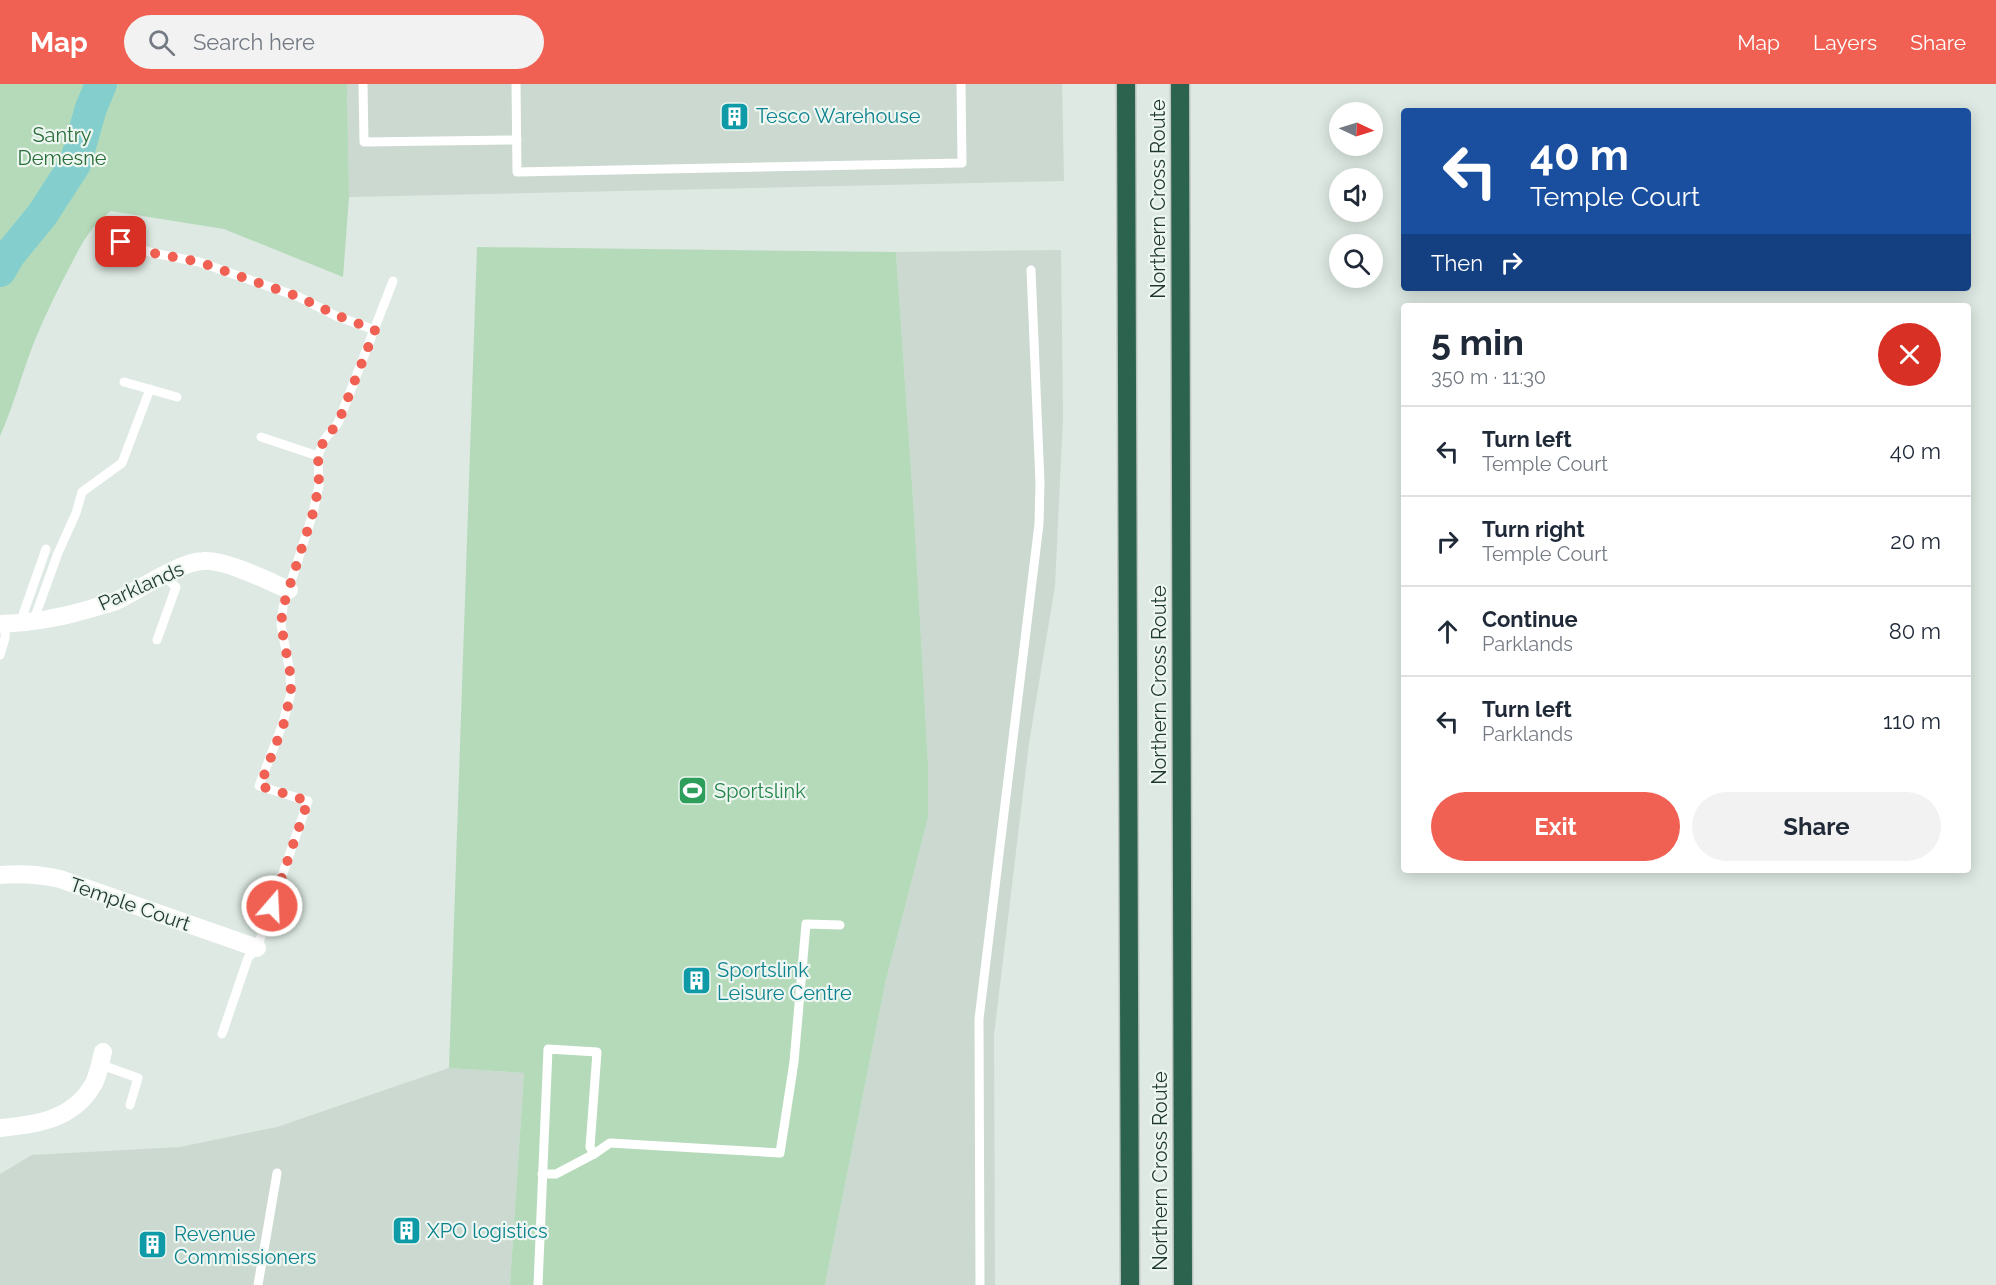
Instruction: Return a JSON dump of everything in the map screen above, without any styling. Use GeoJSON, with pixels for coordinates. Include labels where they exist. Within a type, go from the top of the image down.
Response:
{"type":"FeatureCollection","features":[{"type":"Feature","properties":{"kind":"highway","name":"Northern Cross Route"},"geometry":{"type":"LineString","coordinates":[[1126,84],[1130,1285]]}},
{"type":"Feature","properties":{"kind":"highway","name":"Northern Cross Route"},"geometry":{"type":"LineString","coordinates":[[1180,84],[1183,1285]]}},
{"type":"Feature","properties":{"kind":"street","name":"Parklands"},"geometry":{"type":"LineString","coordinates":[[15,624],[68,615],[114,602],[193,562],[205,560],[227,565],[289,590]]}},
{"type":"Feature","properties":{"kind":"street","name":"Temple Court"},"geometry":{"type":"LineString","coordinates":[[0,875],[22,873],[60,879],[257,948]]}},
{"type":"Feature","properties":{"kind":"street"},"geometry":{"type":"LineString","coordinates":[[0,1128],[32,1125],[72,1109],[92,1088],[101,1058]]}},
{"type":"Feature","properties":{"kind":"lane"},"geometry":{"type":"LineString","coordinates":[[363,84],[364,142],[517,140]]}},
{"type":"Feature","properties":{"kind":"lane"},"geometry":{"type":"LineString","coordinates":[[516,84],[517,172],[962,163],[961,84]]}},
{"type":"Feature","properties":{"kind":"lane"},"geometry":{"type":"LineString","coordinates":[[105,237],[153,253],[199,262],[299,297],[375,330]]}},
{"type":"Feature","properties":{"kind":"lane"},"geometry":{"type":"LineString","coordinates":[[980,1285],[979,1018],[1040,524],[1031,270]]}},
{"type":"Feature","properties":{"kind":"lane"},"geometry":{"type":"LineString","coordinates":[[222,1034],[248,958],[257,948],[308,801],[260,786],[284,723],[291,692],[290,672],[281,625],[283,607],[313,513],[319,485],[318,456],[324,440],[338,423],[393,281]]}},
{"type":"Feature","properties":{"kind":"lane"},"geometry":{"type":"LineString","coordinates":[[124,382],[177,397]]}},
{"type":"Feature","properties":{"kind":"lane"},"geometry":{"type":"LineString","coordinates":[[0,655],[5,638],[58,553],[76,513],[82,492],[122,463],[150,389]]}},
{"type":"Feature","properties":{"kind":"lane"},"geometry":{"type":"LineString","coordinates":[[261,437],[318,456]]}},
{"type":"Feature","properties":{"kind":"lane"},"geometry":{"type":"LineString","coordinates":[[15,624],[46,549]]}},
{"type":"Feature","properties":{"kind":"lane"},"geometry":{"type":"LineString","coordinates":[[156,640],[176,587],[164,576]]}},
{"type":"Feature","properties":{"kind":"lane"},"geometry":{"type":"LineString","coordinates":[[542,1174],[556,1174],[610,1143],[780,1153],[794,1062],[806,924],[840,925]]}},
{"type":"Feature","properties":{"kind":"lane"},"geometry":{"type":"LineString","coordinates":[[538,1285],[548,1049],[597,1052],[590,1147],[594,1154]]}},
{"type":"Feature","properties":{"kind":"lane"},"geometry":{"type":"LineString","coordinates":[[101,1058],[138,1078],[130,1106]]}},
{"type":"Feature","properties":{"kind":"lane"},"geometry":{"type":"LineString","coordinates":[[258,1285],[277,1173]]}},
{"type":"Feature","properties":{"kind":"shaded area"},"geometry":{"type":"Polygon","coordinates":[[[347,84],[1062,84],[1064,181],[349,197],[347,84]]]}},
{"type":"Feature","properties":{"kind":"shaded area"},"geometry":{"type":"Polygon","coordinates":[[[1061,250],[1063,417],[1055,586],[1029,743],[994,1035],[995,1285],[825,1285],[886,980],[928,818],[928,764],[914,513],[896,252],[1061,250]]]}},
{"type":"Feature","properties":{"kind":"shaded area"},"geometry":{"type":"Polygon","coordinates":[[[449,1068],[524,1073],[510,1285],[0,1285],[0,1174],[32,1155],[180,1147],[277,1127],[449,1068]]]}},
{"type":"Feature","properties":{"kind":"green space","name":"Santry Demesne"},"geometry":{"type":"Polygon","coordinates":[[[0,84],[347,84],[349,197],[343,277],[224,229],[111,211],[96,225],[85,240],[58,290],[35,340],[0,436],[0,84]]]}},
{"type":"Feature","properties":{"kind":"green space","name":"Sportslink"},"geometry":{"type":"Polygon","coordinates":[[[477,247],[896,252],[914,513],[928,764],[928,818],[886,980],[825,1285],[510,1285],[524,1073],[449,1068],[477,247]]]}},
{"type":"Feature","properties":{"kind":"waterway"},"geometry":{"type":"LineString","coordinates":[[0,271],[10,254],[42,215],[75,164],[91,108],[101,84]]}},
{"type":"Feature","properties":{"kind":"place","name":"Tesco Warehouse"},"geometry":{"type":"Point","coordinates":[735,116]}},
{"type":"Feature","properties":{"kind":"place","name":"Sportslink"},"geometry":{"type":"Point","coordinates":[693,791]}},
{"type":"Feature","properties":{"kind":"place","name":"Sportslink Leisure Centre"},"geometry":{"type":"Point","coordinates":[696,981]}},
{"type":"Feature","properties":{"kind":"place","name":"XPO logistics"},"geometry":{"type":"Point","coordinates":[406,1231]}},
{"type":"Feature","properties":{"kind":"place","name":"Revenue Commissioners"},"geometry":{"type":"Point","coordinates":[153,1245]}},
{"type":"Feature","properties":{"kind":"route"},"geometry":{"type":"LineString","coordinates":[[121,242],[153,253],[199,262],[299,297],[375,330],[338,423],[324,440],[318,456],[319,485],[313,513],[283,607],[281,625],[290,672],[291,692],[284,723],[260,786],[308,801],[272,906]]}}]}
